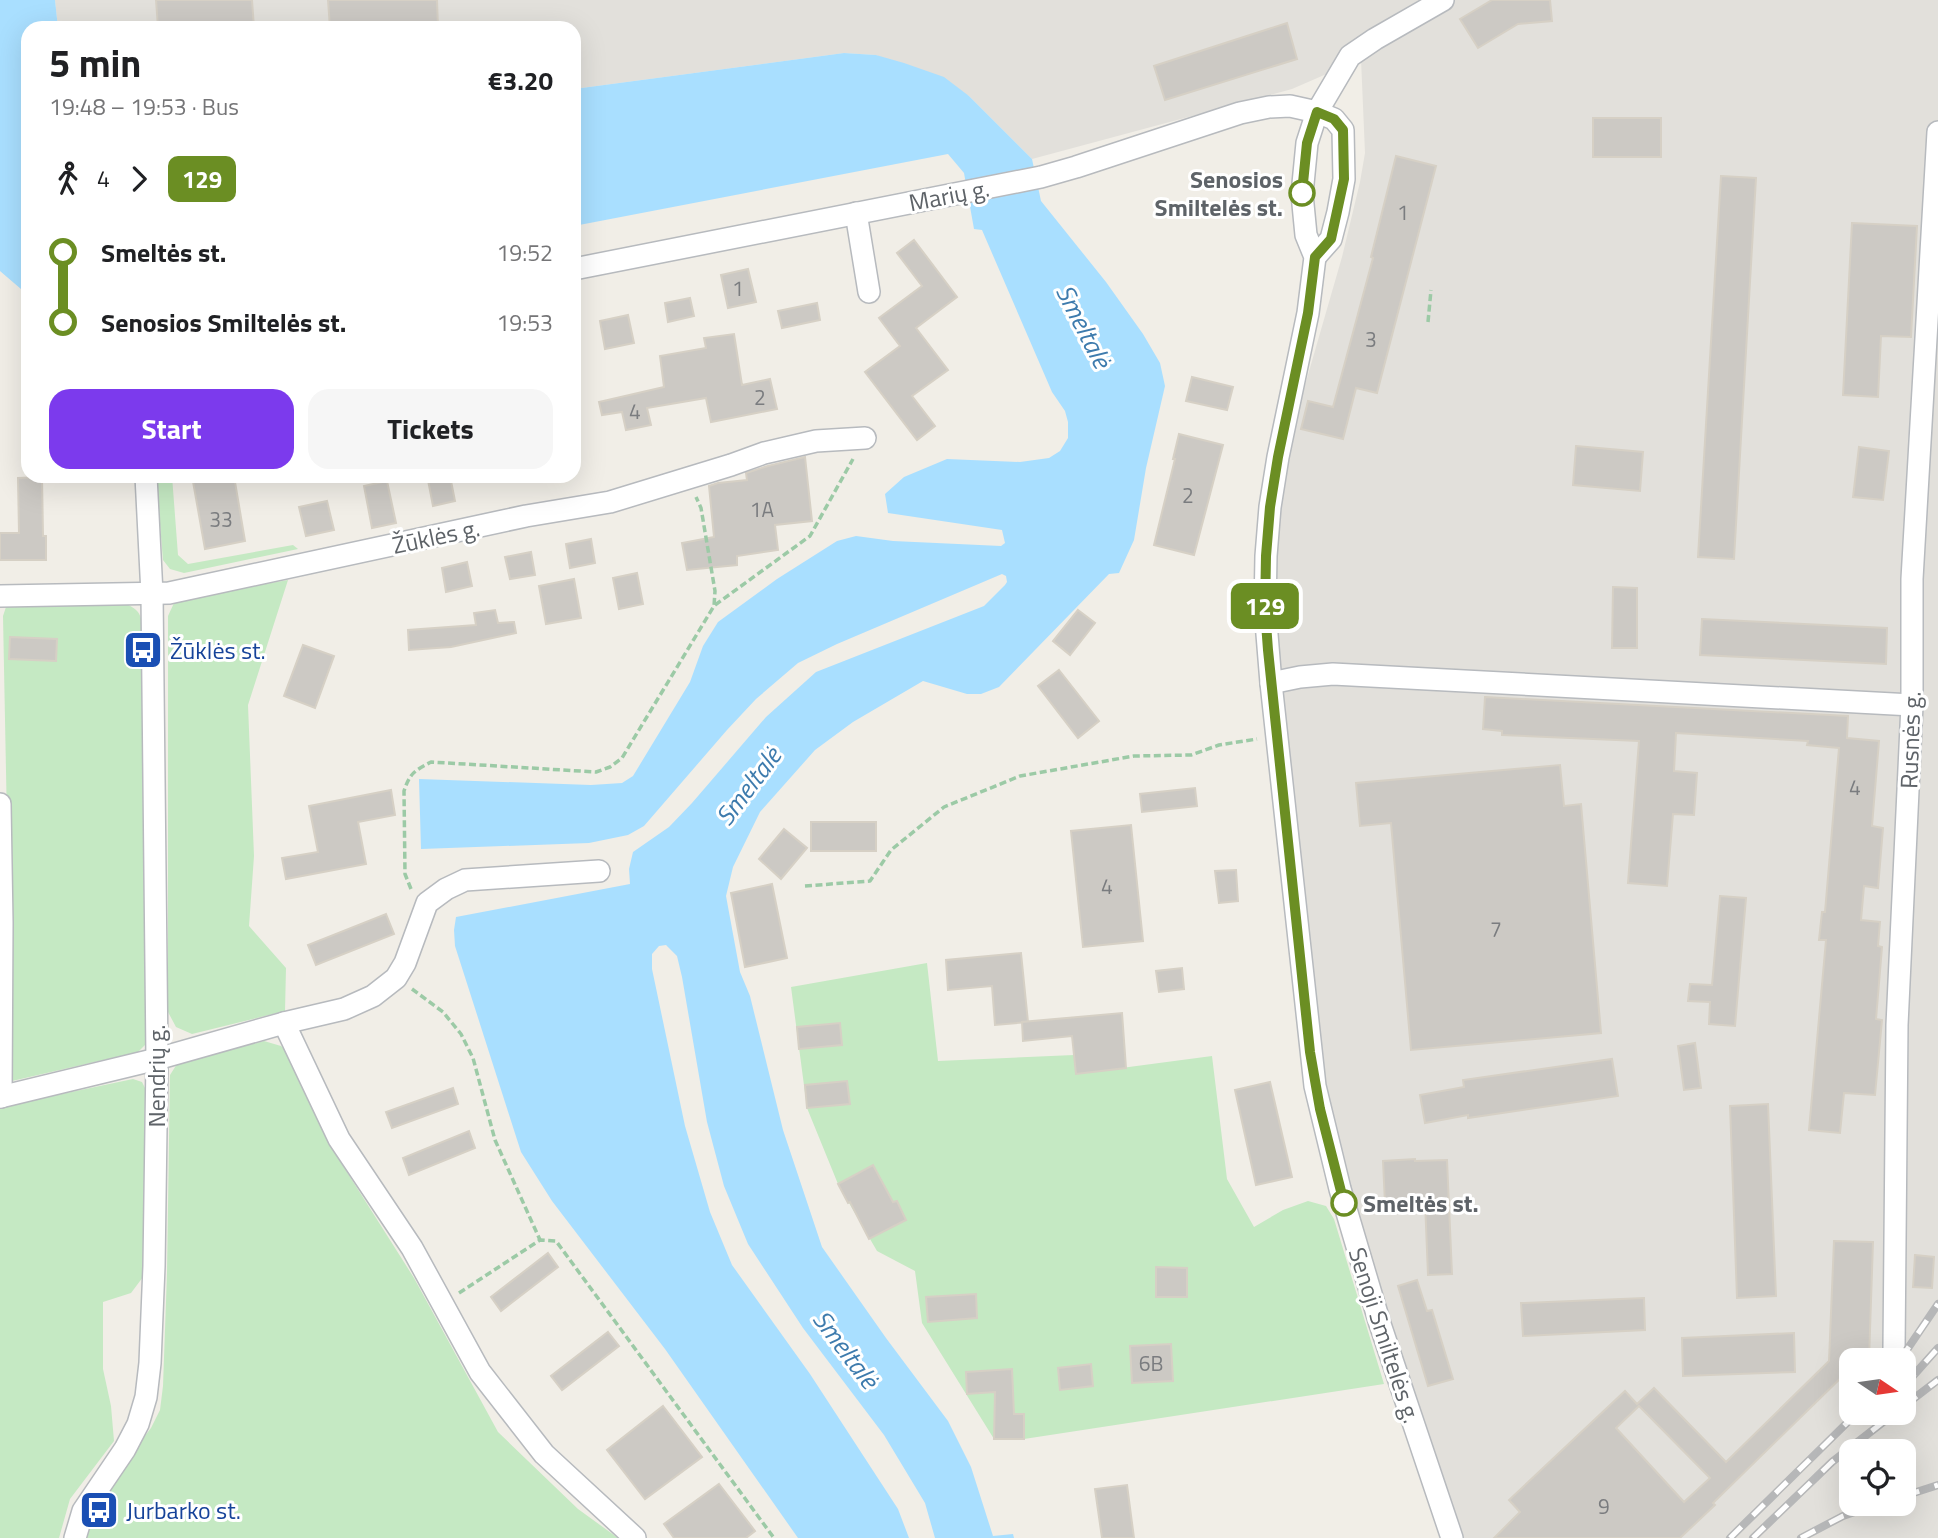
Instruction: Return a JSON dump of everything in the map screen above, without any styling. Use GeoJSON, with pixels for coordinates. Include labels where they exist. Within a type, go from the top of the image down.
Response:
{"type":"FeatureCollection","features":[{"type":"Feature","properties":{"kind":"street"},"geometry":{"type":"LineString","coordinates":[[1317,112],[1350,56],[1443,0]]}},
{"type":"Feature","properties":{"kind":"street","name":"Marių g."},"geometry":{"type":"LineString","coordinates":[[581,268],[1041,177],[1240,113],[1290,106],[1317,112]]}},
{"type":"Feature","properties":{"kind":"street","name":"Senoji Smiltelės g."},"geometry":{"type":"LineString","coordinates":[[1315,257],[1331,239],[1344,179],[1343,130],[1334,119],[1317,112],[1307,143],[1302,194],[1306,235],[1315,257],[1308,313],[1270,507],[1265,610],[1270,683],[1315,1086],[1340,1189],[1380,1324],[1452,1538]]}},
{"type":"Feature","properties":{"kind":"street","name":"Rusnės g."},"geometry":{"type":"LineString","coordinates":[[1894,1348],[1898,1025],[1912,705],[1912,579],[1938,132]]}},
{"type":"Feature","properties":{"kind":"street"},"geometry":{"type":"LineString","coordinates":[[856,213],[869,292]]}},
{"type":"Feature","properties":{"kind":"street","name":"Žūklės g."},"geometry":{"type":"LineString","coordinates":[[0,596],[169,593],[526,516],[610,502],[764,453],[816,441],[865,438]]}},
{"type":"Feature","properties":{"kind":"street"},"geometry":{"type":"LineString","coordinates":[[146,483],[152,594]]}},
{"type":"Feature","properties":{"kind":"street","name":"Nendrių g."},"geometry":{"type":"LineString","coordinates":[[75,1538],[83,1511],[125,1449],[138,1424],[146,1397],[150,1363],[157,1059],[152,594]]}},
{"type":"Feature","properties":{"kind":"street"},"geometry":{"type":"LineString","coordinates":[[1270,683],[1333,674],[1912,705]]}},
{"type":"Feature","properties":{"kind":"street"},"geometry":{"type":"LineString","coordinates":[[0,804],[1,1097],[344,1009],[373,996],[396,978],[405,963],[427,903],[446,889],[465,880],[599,871]]}},
{"type":"Feature","properties":{"kind":"street"},"geometry":{"type":"LineString","coordinates":[[284,1023],[339,1139],[412,1248],[480,1372],[544,1454],[635,1538]]}},
{"type":"Feature","properties":{"kind":"path"},"geometry":{"type":"LineString","coordinates":[[1429,322],[1431,290]]}},
{"type":"Feature","properties":{"kind":"path"},"geometry":{"type":"LineString","coordinates":[[427,903],[411,890],[405,874],[404,791],[415,770],[431,762],[596,772],[610,767],[622,758],[715,606],[810,536],[865,438]]}},
{"type":"Feature","properties":{"kind":"path"},"geometry":{"type":"LineString","coordinates":[[688,479],[701,508],[715,591],[715,606]]}},
{"type":"Feature","properties":{"kind":"path"},"geometry":{"type":"LineString","coordinates":[[805,886],[870,881],[891,850],[944,807],[1020,776],[1134,756],[1191,755],[1219,745],[1276,737]]}},
{"type":"Feature","properties":{"kind":"path"},"geometry":{"type":"LineString","coordinates":[[396,978],[443,1012],[461,1034],[473,1058],[495,1140],[540,1240]]}},
{"type":"Feature","properties":{"kind":"path"},"geometry":{"type":"LineString","coordinates":[[442,1303],[540,1240],[555,1241],[774,1538]]}},
{"type":"Feature","properties":{"kind":"shaded area"},"geometry":{"type":"Polygon","coordinates":[[[55,0],[1938,0],[1938,1538],[1461,1538],[1402,1362],[1349,1189],[1324,1086],[1274,640],[1275,558],[1283,473],[1299,406],[1342,257],[1365,153],[1361,59],[1292,89],[1032,159],[969,96],[876,55],[844,53],[581,88],[581,21],[57,21],[55,0]]]}},
{"type":"Feature","properties":{"kind":"green space"},"geometry":{"type":"Polygon","coordinates":[[[157,483],[173,483],[178,555],[188,564],[293,545],[298,549],[184,573],[170,569],[163,560],[157,483]]]}},
{"type":"Feature","properties":{"kind":"green space"},"geometry":{"type":"Polygon","coordinates":[[[288,580],[248,705],[254,856],[249,926],[286,968],[285,1011],[192,1034],[176,1027],[168,1012],[168,616],[174,603],[188,598],[288,580]]]}},
{"type":"Feature","properties":{"kind":"green space"},"geometry":{"type":"Polygon","coordinates":[[[124,603],[139,613],[143,631],[146,1044],[138,1052],[12,1081],[3,616],[7,604],[124,603]]]}},
{"type":"Feature","properties":{"kind":"green space"},"geometry":{"type":"Polygon","coordinates":[[[927,963],[938,1061],[1074,1055],[1076,1074],[1212,1056],[1227,1179],[1254,1227],[1283,1210],[1308,1201],[1326,1206],[1334,1219],[1384,1384],[1024,1439],[994,1439],[922,1323],[915,1271],[877,1251],[838,1184],[807,1108],[791,987],[927,963]]]}},
{"type":"Feature","properties":{"kind":"green space"},"geometry":{"type":"Polygon","coordinates":[[[264,1041],[281,1046],[291,1055],[333,1150],[414,1278],[498,1432],[578,1509],[618,1538],[84,1538],[86,1526],[122,1465],[151,1428],[160,1410],[167,1273],[170,1075],[177,1064],[264,1041]]]}},
{"type":"Feature","properties":{"kind":"green space"},"geometry":{"type":"Polygon","coordinates":[[[133,1079],[142,1082],[145,1088],[143,1277],[131,1293],[103,1302],[103,1369],[111,1406],[114,1441],[70,1499],[59,1538],[0,1538],[0,1107],[133,1079]]]}},
{"type":"Feature","properties":{"kind":"water"},"geometry":{"type":"Polygon","coordinates":[[[0,0],[55,0],[57,21],[21,21],[21,289],[0,271],[0,0]]]}},
{"type":"Feature","properties":{"kind":"water","name":"Smeltalė"},"geometry":{"type":"Polygon","coordinates":[[[844,53],[876,55],[944,77],[969,96],[1032,159],[1041,201],[1106,282],[1160,363],[1165,386],[1146,468],[1134,540],[1119,573],[1109,574],[999,687],[981,694],[967,694],[923,681],[853,722],[815,750],[760,812],[733,867],[726,896],[740,972],[750,996],[783,1130],[822,1247],[948,1421],[971,1467],[993,1536],[1013,1534],[1014,1538],[935,1538],[925,1503],[884,1435],[803,1328],[748,1244],[724,1186],[707,1122],[677,956],[666,945],[659,946],[652,954],[652,969],[685,1126],[710,1212],[732,1265],[810,1374],[898,1509],[909,1538],[798,1538],[665,1349],[552,1201],[521,1152],[455,946],[454,930],[456,917],[630,884],[629,869],[633,852],[669,827],[766,717],[816,672],[984,606],[1005,585],[1006,576],[1002,574],[798,663],[756,699],[644,826],[628,835],[589,843],[421,849],[419,779],[591,785],[622,783],[633,776],[690,682],[703,646],[718,622],[777,579],[837,541],[856,536],[893,541],[1001,546],[1005,543],[1002,530],[888,513],[885,494],[904,477],[947,459],[1020,462],[1049,458],[1060,451],[1068,438],[1065,411],[1052,392],[982,230],[974,229],[964,173],[948,154],[581,225],[581,88],[844,53]]]}},
{"type":"Feature","properties":{"kind":"building"},"geometry":{"type":"Polygon","coordinates":[[[156,0],[252,0],[254,21],[158,21],[156,0]]]}},
{"type":"Feature","properties":{"kind":"building"},"geometry":{"type":"Polygon","coordinates":[[[328,0],[437,0],[438,21],[330,21],[328,0]]]}},
{"type":"Feature","properties":{"kind":"building"},"geometry":{"type":"Polygon","coordinates":[[[1492,0],[1550,0],[1552,21],[1518,24],[1478,48],[1460,19],[1492,0]]]}},
{"type":"Feature","properties":{"kind":"building"},"geometry":{"type":"Polygon","coordinates":[[[1287,23],[1297,59],[1165,100],[1154,66],[1287,23]]]}},
{"type":"Feature","properties":{"kind":"building"},"geometry":{"type":"Polygon","coordinates":[[[1593,118],[1661,118],[1661,157],[1593,157],[1593,118]]]}},
{"type":"Feature","properties":{"kind":"building"},"geometry":{"type":"Polygon","coordinates":[[[1396,156],[1436,166],[1377,393],[1356,388],[1343,439],[1301,429],[1308,401],[1333,407],[1373,258],[1371,257],[1396,156]]]}},
{"type":"Feature","properties":{"kind":"building"},"geometry":{"type":"Polygon","coordinates":[[[1721,176],[1756,178],[1734,559],[1698,557],[1721,176]]]}},
{"type":"Feature","properties":{"kind":"building"},"geometry":{"type":"Polygon","coordinates":[[[1852,223],[1917,226],[1911,337],[1881,336],[1878,397],[1843,395],[1852,223]]]}},
{"type":"Feature","properties":{"kind":"building"},"geometry":{"type":"Polygon","coordinates":[[[914,240],[957,297],[916,328],[948,370],[912,396],[935,426],[917,440],[865,372],[900,346],[879,318],[922,286],[897,253],[914,240]]]}},
{"type":"Feature","properties":{"kind":"building"},"geometry":{"type":"Polygon","coordinates":[[[748,269],[756,302],[728,308],[721,275],[748,269]]]}},
{"type":"Feature","properties":{"kind":"building"},"geometry":{"type":"Polygon","coordinates":[[[690,298],[694,316],[668,322],[665,303],[690,298]]]}},
{"type":"Feature","properties":{"kind":"building"},"geometry":{"type":"Polygon","coordinates":[[[817,303],[820,320],[782,328],[778,311],[817,303]]]}},
{"type":"Feature","properties":{"kind":"building"},"geometry":{"type":"Polygon","coordinates":[[[628,315],[634,343],[605,349],[600,321],[628,315]]]}},
{"type":"Feature","properties":{"kind":"building"},"geometry":{"type":"Polygon","coordinates":[[[734,334],[742,385],[770,379],[777,409],[711,422],[706,398],[647,408],[651,425],[626,430],[622,412],[602,415],[599,402],[664,387],[660,356],[706,348],[704,338],[734,334]]]}},
{"type":"Feature","properties":{"kind":"building"},"geometry":{"type":"Polygon","coordinates":[[[1192,377],[1233,387],[1227,410],[1186,401],[1192,377]]]}},
{"type":"Feature","properties":{"kind":"building"},"geometry":{"type":"Polygon","coordinates":[[[1179,434],[1223,445],[1194,555],[1154,545],[1179,434]]]}},
{"type":"Feature","properties":{"kind":"building"},"geometry":{"type":"Polygon","coordinates":[[[1576,446],[1643,452],[1640,491],[1573,485],[1576,446]]]}},
{"type":"Feature","properties":{"kind":"building"},"geometry":{"type":"Polygon","coordinates":[[[1859,447],[1889,451],[1883,500],[1853,497],[1859,447]]]}},
{"type":"Feature","properties":{"kind":"building"},"geometry":{"type":"Polygon","coordinates":[[[805,457],[812,521],[775,525],[778,550],[737,556],[737,565],[687,570],[682,543],[714,537],[709,486],[747,480],[746,473],[805,457]]]}},
{"type":"Feature","properties":{"kind":"building"},"geometry":{"type":"Polygon","coordinates":[[[18,478],[21,478],[21,483],[42,483],[46,560],[0,560],[0,533],[19,533],[18,478]]]}},
{"type":"Feature","properties":{"kind":"building"},"geometry":{"type":"Polygon","coordinates":[[[193,483],[235,483],[245,541],[205,549],[193,483]]]}},
{"type":"Feature","properties":{"kind":"building"},"geometry":{"type":"Polygon","coordinates":[[[387,483],[396,523],[372,528],[364,486],[387,483]]]}},
{"type":"Feature","properties":{"kind":"building"},"geometry":{"type":"Polygon","coordinates":[[[429,483],[451,483],[455,501],[433,506],[429,483]]]}},
{"type":"Feature","properties":{"kind":"building"},"geometry":{"type":"Polygon","coordinates":[[[327,501],[334,530],[306,536],[299,507],[327,501]]]}},
{"type":"Feature","properties":{"kind":"building"},"geometry":{"type":"Polygon","coordinates":[[[591,539],[595,563],[570,568],[566,544],[591,539]]]}},
{"type":"Feature","properties":{"kind":"building"},"geometry":{"type":"Polygon","coordinates":[[[531,552],[535,575],[510,579],[505,557],[531,552]]]}},
{"type":"Feature","properties":{"kind":"building"},"geometry":{"type":"Polygon","coordinates":[[[467,562],[472,586],[446,592],[442,568],[467,562]]]}},
{"type":"Feature","properties":{"kind":"building"},"geometry":{"type":"Polygon","coordinates":[[[637,573],[643,604],[619,609],[613,578],[637,573]]]}},
{"type":"Feature","properties":{"kind":"building"},"geometry":{"type":"Polygon","coordinates":[[[574,579],[581,618],[546,624],[539,586],[574,579]]]}},
{"type":"Feature","properties":{"kind":"building"},"geometry":{"type":"Polygon","coordinates":[[[1613,587],[1637,588],[1637,648],[1612,648],[1613,587]]]}},
{"type":"Feature","properties":{"kind":"building"},"geometry":{"type":"Polygon","coordinates":[[[495,610],[498,623],[514,622],[516,633],[451,647],[409,650],[408,630],[476,625],[474,613],[495,610]]]}},
{"type":"Feature","properties":{"kind":"building"},"geometry":{"type":"Polygon","coordinates":[[[1078,610],[1095,623],[1070,655],[1053,641],[1078,610]]]}},
{"type":"Feature","properties":{"kind":"building"},"geometry":{"type":"Polygon","coordinates":[[[1702,619],[1887,628],[1886,664],[1700,655],[1702,619]]]}},
{"type":"Feature","properties":{"kind":"building"},"geometry":{"type":"Polygon","coordinates":[[[10,637],[57,639],[56,661],[9,659],[10,637]]]}},
{"type":"Feature","properties":{"kind":"building"},"geometry":{"type":"Polygon","coordinates":[[[303,645],[334,656],[315,708],[284,696],[303,645]]]}},
{"type":"Feature","properties":{"kind":"building"},"geometry":{"type":"Polygon","coordinates":[[[1059,670],[1099,721],[1078,738],[1038,686],[1059,670]]]}},
{"type":"Feature","properties":{"kind":"building"},"geometry":{"type":"Polygon","coordinates":[[[1485,697],[1848,716],[1847,738],[1879,741],[1872,826],[1883,828],[1878,888],[1864,886],[1861,920],[1880,922],[1878,946],[1882,947],[1876,1019],[1882,1020],[1875,1095],[1844,1093],[1840,1133],[1809,1130],[1826,940],[1819,940],[1822,912],[1825,912],[1839,748],[1807,745],[1808,741],[1676,733],[1674,771],[1697,773],[1694,815],[1673,814],[1667,886],[1628,883],[1639,741],[1502,735],[1502,731],[1483,729],[1485,697]]]}},
{"type":"Feature","properties":{"kind":"building"},"geometry":{"type":"Polygon","coordinates":[[[1560,765],[1564,806],[1581,804],[1601,1033],[1411,1050],[1391,823],[1360,826],[1356,783],[1560,765]]]}},
{"type":"Feature","properties":{"kind":"building"},"geometry":{"type":"Polygon","coordinates":[[[1195,788],[1197,806],[1142,812],[1140,794],[1195,788]]]}},
{"type":"Feature","properties":{"kind":"building"},"geometry":{"type":"Polygon","coordinates":[[[391,790],[395,815],[358,822],[366,864],[286,879],[282,858],[318,852],[309,806],[391,790]]]}},
{"type":"Feature","properties":{"kind":"building"},"geometry":{"type":"Polygon","coordinates":[[[811,822],[876,822],[876,851],[811,851],[811,822]]]}},
{"type":"Feature","properties":{"kind":"building"},"geometry":{"type":"Polygon","coordinates":[[[1131,825],[1143,941],[1083,947],[1071,831],[1131,825]]]}},
{"type":"Feature","properties":{"kind":"building"},"geometry":{"type":"Polygon","coordinates":[[[784,829],[807,848],[781,879],[759,859],[784,829]]]}},
{"type":"Feature","properties":{"kind":"building"},"geometry":{"type":"Polygon","coordinates":[[[1236,870],[1238,901],[1219,903],[1215,871],[1236,870]]]}},
{"type":"Feature","properties":{"kind":"building"},"geometry":{"type":"Polygon","coordinates":[[[772,884],[787,958],[745,967],[731,893],[772,884]]]}},
{"type":"Feature","properties":{"kind":"building"},"geometry":{"type":"Polygon","coordinates":[[[1720,896],[1746,898],[1735,1026],[1709,1024],[1710,1002],[1688,1001],[1690,984],[1712,985],[1720,896]]]}},
{"type":"Feature","properties":{"kind":"building"},"geometry":{"type":"Polygon","coordinates":[[[386,914],[394,934],[316,965],[308,945],[386,914]]]}},
{"type":"Feature","properties":{"kind":"building"},"geometry":{"type":"Polygon","coordinates":[[[1021,953],[1028,1022],[995,1025],[992,986],[948,990],[946,960],[1021,953]]]}},
{"type":"Feature","properties":{"kind":"building"},"geometry":{"type":"Polygon","coordinates":[[[1182,968],[1184,989],[1159,992],[1156,971],[1182,968]]]}},
{"type":"Feature","properties":{"kind":"building"},"geometry":{"type":"Polygon","coordinates":[[[1122,1013],[1126,1068],[1076,1074],[1072,1036],[1023,1041],[1022,1022],[1122,1013]]]}},
{"type":"Feature","properties":{"kind":"building"},"geometry":{"type":"Polygon","coordinates":[[[840,1023],[842,1045],[799,1049],[797,1027],[840,1023]]]}},
{"type":"Feature","properties":{"kind":"building"},"geometry":{"type":"Polygon","coordinates":[[[1695,1043],[1701,1088],[1684,1090],[1678,1046],[1695,1043]]]}},
{"type":"Feature","properties":{"kind":"building"},"geometry":{"type":"Polygon","coordinates":[[[1612,1059],[1618,1096],[1425,1123],[1420,1095],[1464,1087],[1463,1080],[1612,1059]]]}},
{"type":"Feature","properties":{"kind":"building"},"geometry":{"type":"Polygon","coordinates":[[[847,1081],[850,1104],[807,1108],[805,1085],[847,1081]]]}},
{"type":"Feature","properties":{"kind":"building"},"geometry":{"type":"Polygon","coordinates":[[[1270,1082],[1292,1177],[1256,1185],[1235,1090],[1270,1082]]]}},
{"type":"Feature","properties":{"kind":"building"},"geometry":{"type":"Polygon","coordinates":[[[453,1088],[458,1104],[392,1128],[386,1112],[453,1088]]]}},
{"type":"Feature","properties":{"kind":"building"},"geometry":{"type":"Polygon","coordinates":[[[1768,1104],[1776,1296],[1737,1298],[1730,1106],[1768,1104]]]}},
{"type":"Feature","properties":{"kind":"building"},"geometry":{"type":"Polygon","coordinates":[[[469,1131],[475,1148],[409,1175],[403,1158],[469,1131]]]}},
{"type":"Feature","properties":{"kind":"building"},"geometry":{"type":"Polygon","coordinates":[[[1447,1160],[1452,1274],[1428,1275],[1425,1201],[1385,1204],[1383,1161],[1447,1160]]]}},
{"type":"Feature","properties":{"kind":"building"},"geometry":{"type":"Polygon","coordinates":[[[873,1165],[906,1220],[869,1239],[838,1184],[873,1165]]]}},
{"type":"Feature","properties":{"kind":"building"},"geometry":{"type":"Polygon","coordinates":[[[1834,1241],[1873,1242],[1869,1348],[1839,1348],[1839,1380],[1680,1538],[1494,1538],[1520,1512],[1509,1500],[1625,1391],[1637,1404],[1654,1388],[1726,1462],[1829,1361],[1834,1241]],[[1639,1406],[1616,1428],[1684,1502],[1710,1478],[1639,1406]]]}},
{"type":"Feature","properties":{"kind":"building"},"geometry":{"type":"Polygon","coordinates":[[[548,1253],[558,1267],[501,1311],[491,1297],[548,1253]]]}},
{"type":"Feature","properties":{"kind":"building"},"geometry":{"type":"Polygon","coordinates":[[[1915,1255],[1934,1257],[1932,1288],[1913,1287],[1915,1255]]]}},
{"type":"Feature","properties":{"kind":"building"},"geometry":{"type":"Polygon","coordinates":[[[1156,1267],[1187,1268],[1187,1297],[1156,1297],[1156,1267]]]}},
{"type":"Feature","properties":{"kind":"building"},"geometry":{"type":"Polygon","coordinates":[[[1417,1280],[1427,1311],[1432,1310],[1453,1379],[1428,1386],[1398,1286],[1417,1280]]]}},
{"type":"Feature","properties":{"kind":"building"},"geometry":{"type":"Polygon","coordinates":[[[976,1294],[977,1318],[928,1322],[926,1297],[976,1294]]]}},
{"type":"Feature","properties":{"kind":"building"},"geometry":{"type":"Polygon","coordinates":[[[1644,1298],[1645,1330],[1523,1336],[1521,1303],[1644,1298]]]}},
{"type":"Feature","properties":{"kind":"building"},"geometry":{"type":"Polygon","coordinates":[[[608,1332],[619,1346],[562,1390],[551,1376],[608,1332]]]}},
{"type":"Feature","properties":{"kind":"building"},"geometry":{"type":"Polygon","coordinates":[[[1794,1333],[1795,1372],[1683,1376],[1682,1338],[1794,1333]]]}},
{"type":"Feature","properties":{"kind":"building"},"geometry":{"type":"Polygon","coordinates":[[[1171,1344],[1173,1381],[1132,1383],[1130,1346],[1171,1344]]]}},
{"type":"Feature","properties":{"kind":"building"},"geometry":{"type":"Polygon","coordinates":[[[1091,1364],[1093,1386],[1060,1390],[1058,1368],[1091,1364]]]}},
{"type":"Feature","properties":{"kind":"building"},"geometry":{"type":"Polygon","coordinates":[[[1012,1369],[1014,1414],[1024,1414],[1024,1439],[994,1439],[995,1392],[967,1394],[966,1372],[1012,1369]]]}},
{"type":"Feature","properties":{"kind":"building"},"geometry":{"type":"Polygon","coordinates":[[[663,1406],[702,1457],[645,1499],[607,1450],[663,1406]]]}},
{"type":"Feature","properties":{"kind":"building"},"geometry":{"type":"Polygon","coordinates":[[[719,1484],[755,1531],[746,1538],[674,1538],[664,1524],[719,1484]]]}},
{"type":"Feature","properties":{"kind":"building"},"geometry":{"type":"Polygon","coordinates":[[[1127,1485],[1134,1538],[1102,1538],[1095,1489],[1127,1485]]]}},
{"type":"Feature","properties":{"kind":"railway"},"geometry":{"type":"LineString","coordinates":[[1908,1348],[1938,1304]]}},
{"type":"Feature","properties":{"kind":"railway"},"geometry":{"type":"LineString","coordinates":[[1916,1373],[1938,1348]]}},
{"type":"Feature","properties":{"kind":"railway"},"geometry":{"type":"LineString","coordinates":[[1916,1397],[1938,1380]]}},
{"type":"Feature","properties":{"kind":"railway"},"geometry":{"type":"LineString","coordinates":[[1730,1538],[1845,1425]]}},
{"type":"Feature","properties":{"kind":"railway"},"geometry":{"type":"LineString","coordinates":[[1753,1538],[1832,1462],[1879,1425]]}},
{"type":"Feature","properties":{"kind":"railway"},"geometry":{"type":"LineString","coordinates":[[1916,1492],[1938,1485]]}},
{"type":"Feature","properties":{"kind":"railway"},"geometry":{"type":"LineString","coordinates":[[1801,1538],[1843,1516]]}},
{"type":"Feature","properties":{"kind":"bus line","name":"129"},"geometry":{"type":"LineString","coordinates":[[1302,193],[1307,143],[1317,112],[1334,119],[1343,130],[1344,179],[1331,239],[1315,257],[1308,313],[1278,457],[1270,507],[1265,610],[1270,683],[1310,1052],[1320,1109],[1344,1203]]}},
{"type":"Feature","properties":{"kind":"place","name":"Senosios Smiltelės st."},"geometry":{"type":"Point","coordinates":[1302,193]}},
{"type":"Feature","properties":{"kind":"place","name":"Žūklės st."},"geometry":{"type":"Point","coordinates":[143,650]}},
{"type":"Feature","properties":{"kind":"place","name":"Smeltės st."},"geometry":{"type":"Point","coordinates":[1344,1203]}},
{"type":"Feature","properties":{"kind":"place","name":"Jurbarko st."},"geometry":{"type":"Point","coordinates":[99,1510]}}]}
